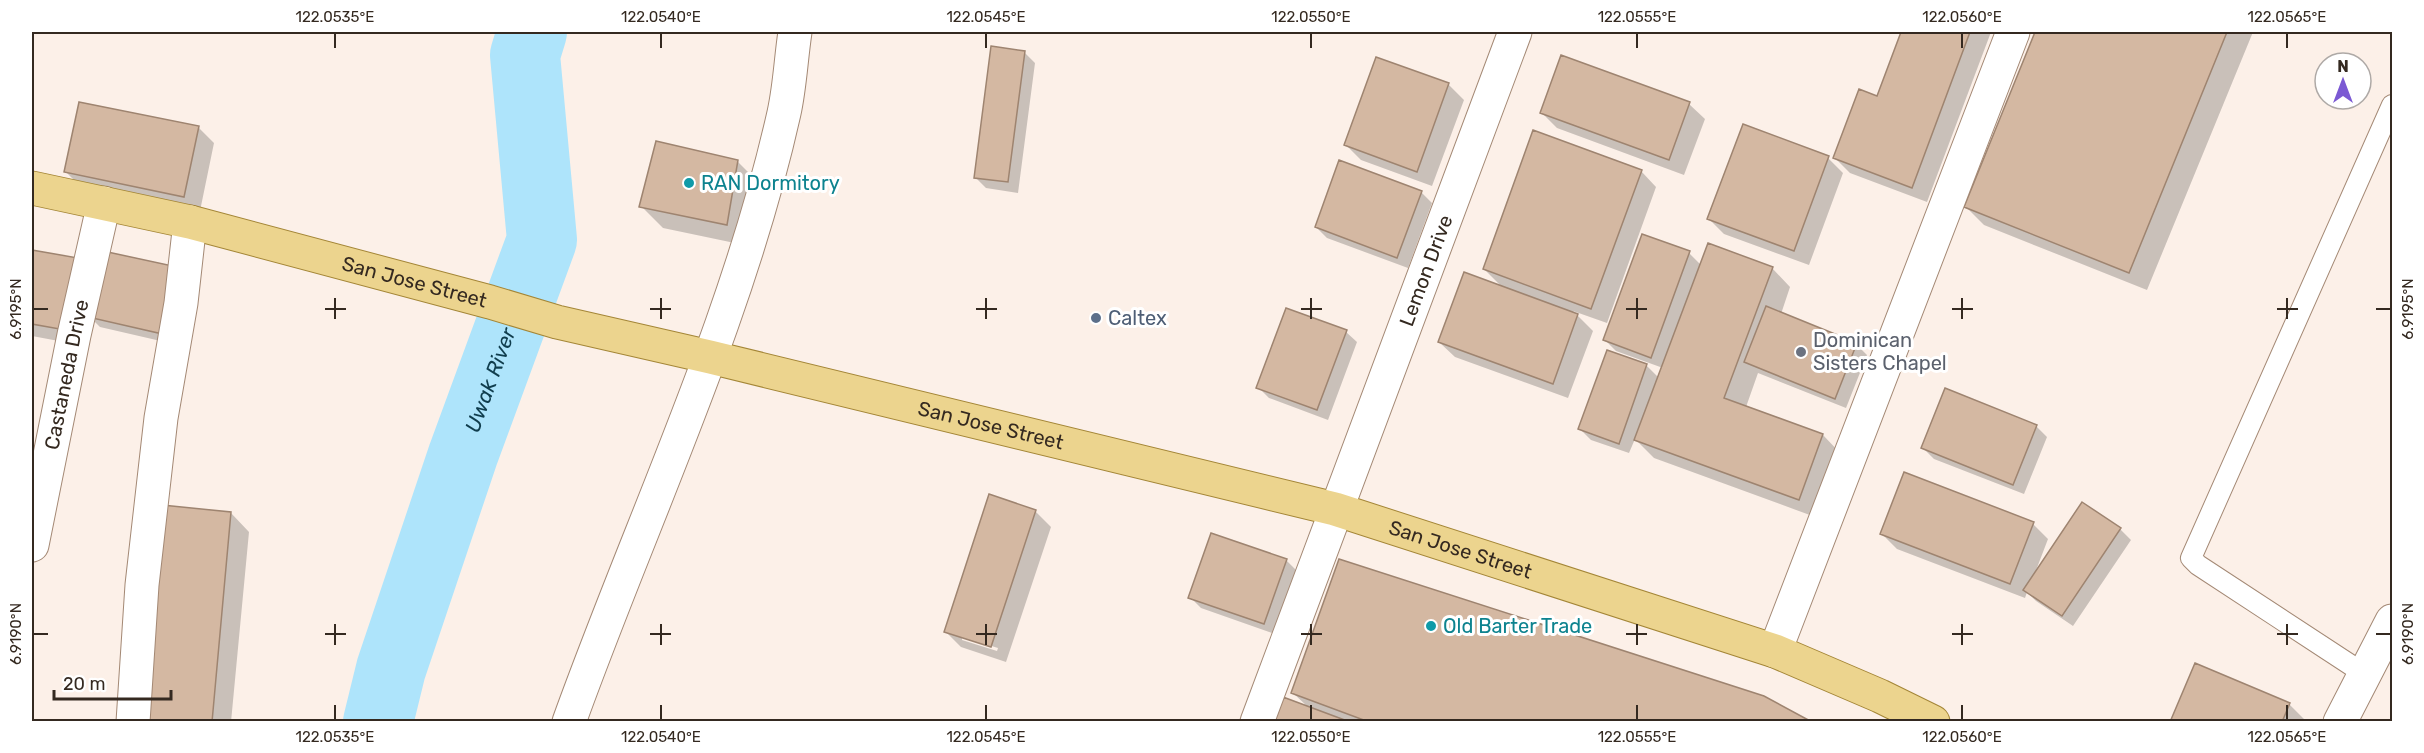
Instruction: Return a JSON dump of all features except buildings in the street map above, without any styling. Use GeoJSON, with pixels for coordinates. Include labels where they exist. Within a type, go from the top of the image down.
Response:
{"type":"FeatureCollection","features":[{"type":"Feature","properties":{"kind":"main road","name":"San Jose Street"},"geometry":{"type":"LineString","coordinates":[[32,188],[190,222],[557,322],[1335,509],[1775,651],[1880,696],[1933,722]]}},
{"type":"Feature","properties":{"kind":"street"},"geometry":{"type":"LineString","coordinates":[[569,722],[710,357],[757,220],[784,110],[795,32]]}},
{"type":"Feature","properties":{"kind":"street","name":"Lemon Drive"},"geometry":{"type":"LineString","coordinates":[[1257,722],[1515,32]]}},
{"type":"Feature","properties":{"kind":"street"},"geometry":{"type":"LineString","coordinates":[[1775,651],[2013,32]]}},
{"type":"Feature","properties":{"kind":"street","name":"Castaneda Drive"},"geometry":{"type":"LineString","coordinates":[[32,545],[74,335],[104,203]]}},
{"type":"Feature","properties":{"kind":"street"},"geometry":{"type":"LineString","coordinates":[[133,722],[143,574],[161,418],[181,303],[190,222]]}},
{"type":"Feature","properties":{"kind":"street"},"geometry":{"type":"LineString","coordinates":[[2340,722],[2392,621]]}},
{"type":"Feature","properties":{"kind":"lane"},"geometry":{"type":"LineString","coordinates":[[2366,675],[2198,565],[2191,558],[2392,105]]}},
{"type":"Feature","properties":{"kind":"waterway","name":"Uwak River"},"geometry":{"type":"LineString","coordinates":[[378,722],[391,669],[463,455],[542,240],[525,55],[532,32]]}},
{"type":"Feature","properties":{"kind":"place","name":"RAN Dormitory"},"geometry":{"type":"Point","coordinates":[689,183]}},
{"type":"Feature","properties":{"kind":"place","name":"Caltex"},"geometry":{"type":"Point","coordinates":[1096,318]}},
{"type":"Feature","properties":{"kind":"place","name":"Dominican Sisters Chapel"},"geometry":{"type":"Point","coordinates":[1801,352]}},
{"type":"Feature","properties":{"kind":"place","name":"Old Barter Trade"},"geometry":{"type":"Point","coordinates":[1431,626]}}]}
